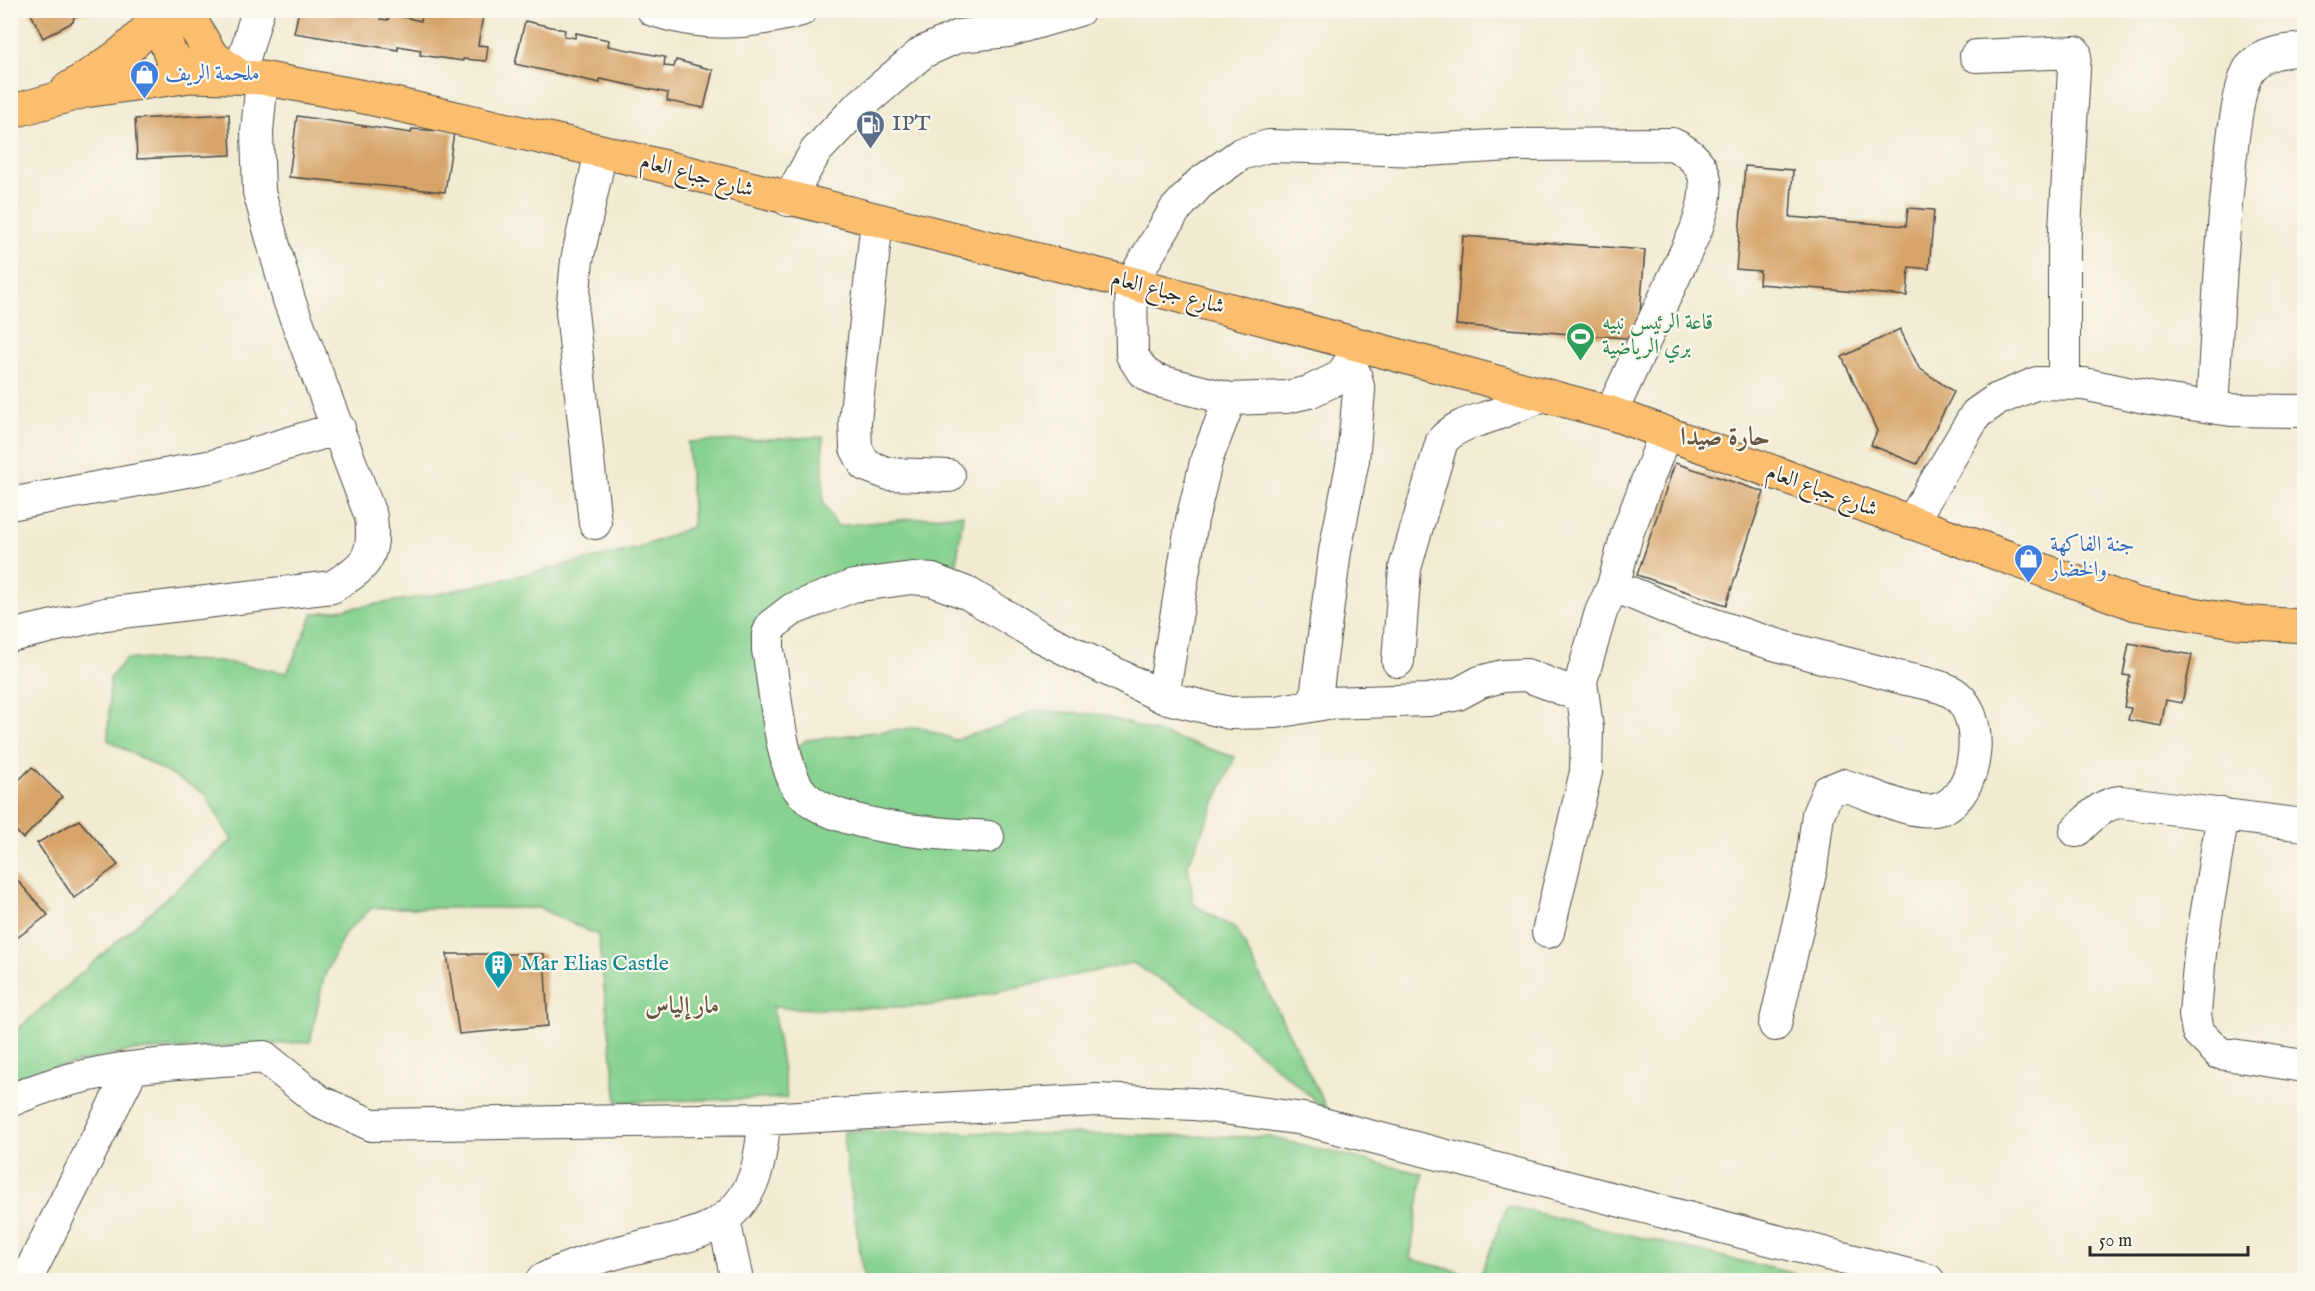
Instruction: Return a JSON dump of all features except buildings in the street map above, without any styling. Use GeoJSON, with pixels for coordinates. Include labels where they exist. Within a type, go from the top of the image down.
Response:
{"type":"FeatureCollection","features":[{"type":"Feature","properties":{"kind":"main road"},"geometry":{"type":"LineString","coordinates":[[165,12],[211,55],[251,77]]}},
{"type":"Feature","properties":{"kind":"main road"},"geometry":{"type":"LineString","coordinates":[[165,12],[170,54],[191,76]]}},
{"type":"Feature","properties":{"kind":"main road"},"geometry":{"type":"LineString","coordinates":[[49,100],[124,52],[140,39],[165,12]]}},
{"type":"Feature","properties":{"kind":"main road","name":"شارع جباع العام"},"geometry":{"type":"LineString","coordinates":[[10,112],[85,92],[191,76],[251,77],[364,97],[601,151],[788,200],[1131,283],[1355,356],[1611,413],[2136,604],[2239,622],[2304,626]]}},
{"type":"Feature","properties":{"kind":"street"},"geometry":{"type":"LineString","coordinates":[[10,636],[105,614],[332,587],[359,571],[367,561],[374,539],[371,518],[290,300],[259,192],[257,132],[251,77],[258,10]]}},
{"type":"Feature","properties":{"kind":"street"},"geometry":{"type":"LineString","coordinates":[[653,10],[669,16],[735,24],[801,10]]}},
{"type":"Feature","properties":{"kind":"street"},"geometry":{"type":"LineString","coordinates":[[788,200],[816,151],[856,109],[923,52],[1002,21],[1079,10]]}},
{"type":"Feature","properties":{"kind":"street"},"geometry":{"type":"LineString","coordinates":[[2212,407],[2230,168],[2241,87],[2250,68],[2260,60],[2277,52],[2304,49]]}},
{"type":"Feature","properties":{"kind":"street"},"geometry":{"type":"LineString","coordinates":[[1976,56],[2075,52],[2064,247],[2064,382]]}},
{"type":"Feature","properties":{"kind":"street"},"geometry":{"type":"LineString","coordinates":[[1355,356],[1340,377],[1309,392],[1287,397],[1230,399],[1155,380],[1136,363],[1130,343],[1131,283],[1175,210],[1200,183],[1241,154],[1269,146],[1426,150],[1511,145],[1672,144],[1685,150],[1704,170],[1707,187],[1704,205],[1696,230],[1611,413]]}},
{"type":"Feature","properties":{"kind":"street"},"geometry":{"type":"LineString","coordinates":[[595,523],[572,312],[577,260],[601,151]]}},
{"type":"Feature","properties":{"kind":"street"},"geometry":{"type":"LineString","coordinates":[[877,220],[855,422],[856,448],[865,465],[889,474],[949,476]]}},
{"type":"Feature","properties":{"kind":"street"},"geometry":{"type":"LineString","coordinates":[[1315,705],[1335,551],[1353,460],[1359,391],[1355,374],[1355,356]]}},
{"type":"Feature","properties":{"kind":"street"},"geometry":{"type":"LineString","coordinates":[[1911,523],[1976,414],[2019,389],[2037,383],[2064,382],[2212,407],[2304,411]]}},
{"type":"Feature","properties":{"kind":"street"},"geometry":{"type":"LineString","coordinates":[[1398,661],[1405,568],[1442,441],[1452,430],[1470,421],[1494,415],[1541,396]]}},
{"type":"Feature","properties":{"kind":"street"},"geometry":{"type":"LineString","coordinates":[[1163,697],[1192,520],[1207,458],[1230,399]]}},
{"type":"Feature","properties":{"kind":"street"},"geometry":{"type":"LineString","coordinates":[[10,504],[213,466],[339,428]]}},
{"type":"Feature","properties":{"kind":"street"},"geometry":{"type":"LineString","coordinates":[[1548,932],[1586,772],[1587,728],[1581,696],[1581,681],[1601,612],[1613,585],[1627,534],[1665,434]]}},
{"type":"Feature","properties":{"kind":"street"},"geometry":{"type":"LineString","coordinates":[[988,837],[946,834],[845,819],[807,800],[797,787],[786,758],[768,650],[768,634],[772,625],[793,609],[853,586],[912,578],[932,580],[969,594],[1037,635],[1163,697],[1230,713],[1276,712],[1327,703],[1429,700],[1458,694],[1480,682],[1503,676],[1526,675],[1581,696]]}},
{"type":"Feature","properties":{"kind":"street"},"geometry":{"type":"LineString","coordinates":[[1613,585],[1671,609],[1784,647],[1940,687],[1964,701],[1969,710],[1974,726],[1974,752],[1969,777],[1953,800],[1940,809],[1927,810],[1905,806],[1843,785],[1833,788],[1824,797],[1775,1025]]}},
{"type":"Feature","properties":{"kind":"street"},"geometry":{"type":"LineString","coordinates":[[2076,831],[2101,809],[2120,802],[2304,825]]}},
{"type":"Feature","properties":{"kind":"street"},"geometry":{"type":"LineString","coordinates":[[2223,814],[2200,953],[2195,1016],[2198,1032],[2219,1053],[2304,1066]]}},
{"type":"Feature","properties":{"kind":"street"},"geometry":{"type":"LineString","coordinates":[[10,1101],[45,1085],[79,1075],[118,1068],[132,1069],[169,1063],[264,1057],[319,1101],[372,1125],[765,1119],[1098,1100],[1194,1104],[1303,1119],[1928,1281]]}},
{"type":"Feature","properties":{"kind":"street"},"geometry":{"type":"LineString","coordinates":[[26,1281],[132,1069]]}},
{"type":"Feature","properties":{"kind":"street"},"geometry":{"type":"LineString","coordinates":[[542,1281],[610,1255],[692,1235],[723,1220],[744,1197],[755,1176],[765,1119]]}},
{"type":"Feature","properties":{"kind":"street"},"geometry":{"type":"LineString","coordinates":[[723,1220],[737,1281]]}},
{"type":"Feature","properties":{"kind":"green space"},"geometry":{"type":"Polygon","coordinates":[[[823,437],[823,503],[837,526],[963,514],[955,576],[909,571],[760,641],[781,761],[806,740],[920,727],[955,740],[1004,725],[1036,710],[1102,715],[1235,757],[1188,865],[1194,905],[1237,930],[1328,1111],[1204,1006],[1133,963],[928,1006],[817,1009],[773,1007],[787,1098],[617,1102],[598,935],[539,908],[372,908],[345,933],[324,977],[310,1042],[130,1051],[11,1078],[10,1036],[232,840],[204,793],[108,740],[110,678],[126,659],[219,661],[287,673],[313,614],[434,595],[639,548],[693,526],[688,442],[823,437]]]}},
{"type":"Feature","properties":{"kind":"green space"},"geometry":{"type":"Polygon","coordinates":[[[844,1131],[1269,1137],[1423,1174],[1410,1259],[1480,1277],[1507,1206],[1821,1280],[864,1280],[844,1145],[844,1131]]]}},
{"type":"Feature","properties":{"kind":"place","name":"ملحمة الريف"},"geometry":{"type":"Point","coordinates":[144,100]}},
{"type":"Feature","properties":{"kind":"place","name":"IPT"},"geometry":{"type":"Point","coordinates":[871,150]}},
{"type":"Feature","properties":{"kind":"place","name":"قاعة الرئيس نبيه بري الرياضية"},"geometry":{"type":"Point","coordinates":[1581,362]}},
{"type":"Feature","properties":{"kind":"place","name":"جنة الفاكهة والخضار"},"geometry":{"type":"Point","coordinates":[2029,584]}},
{"type":"Feature","properties":{"kind":"place","name":"Mar Elias Castle"},"geometry":{"type":"Point","coordinates":[499,990]}},
{"type":"Feature","properties":{"kind":"district","name":"حارة صيدا"},"geometry":{"type":"Point","coordinates":[1725,437]}},
{"type":"Feature","properties":{"kind":"district","name":"مار إلياس"},"geometry":{"type":"Point","coordinates":[682,1006]}}]}
